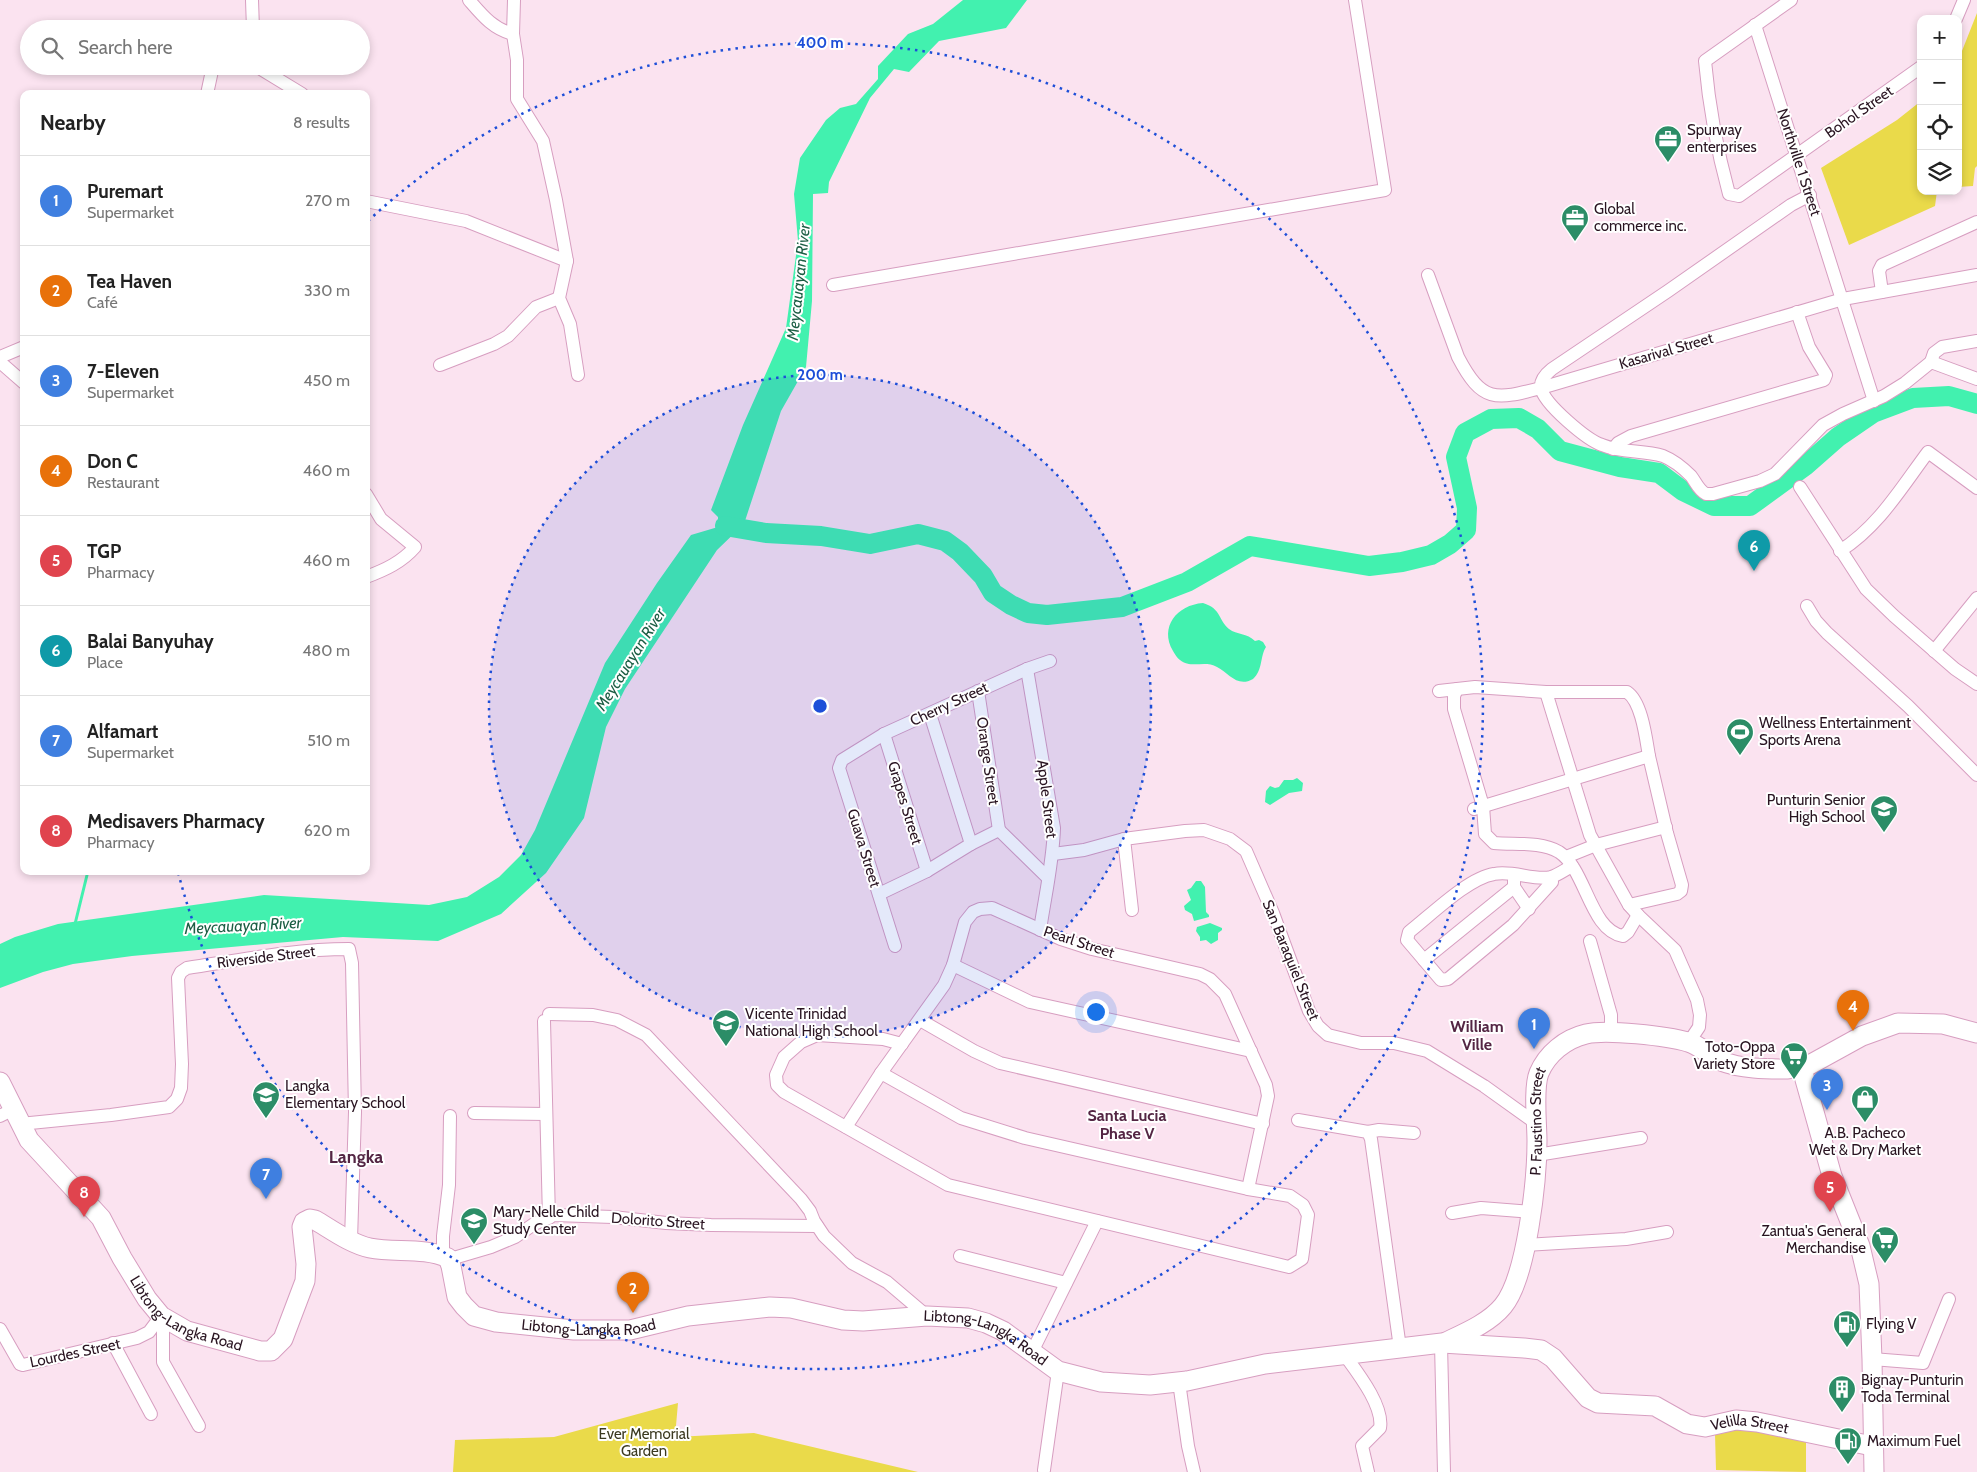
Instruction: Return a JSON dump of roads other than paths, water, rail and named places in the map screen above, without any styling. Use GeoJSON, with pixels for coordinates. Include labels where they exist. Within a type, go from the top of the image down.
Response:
{"type":"FeatureCollection","features":[{"type":"Feature","properties":{"kind":"main road"},"geometry":{"type":"LineString","coordinates":[[1874,1472],[1869,1284],[1865,1263],[1832,1176],[1795,1068],[1862,1036],[1898,1023],[1943,1024],[1977,1033]]}},
{"type":"Feature","properties":{"kind":"main road","name":"P. Faustino Street"},"geometry":{"type":"LineString","coordinates":[[1441,1344],[1475,1328],[1502,1307],[1511,1294],[1525,1245],[1537,1166],[1538,1076],[1547,1057],[1566,1042],[1587,1034],[1611,1033],[1689,1042],[1720,1060],[1736,1065],[1771,1069],[1795,1068]]}},
{"type":"Feature","properties":{"kind":"main road","name":"Libtong-Langka Road"},"geometry":{"type":"LineString","coordinates":[[0,1082],[11,1116],[29,1140],[101,1218],[147,1299],[162,1318],[187,1331],[260,1351],[271,1351],[283,1339],[304,1281],[306,1264],[302,1232],[304,1222],[310,1219],[370,1248],[423,1252],[445,1257],[451,1266],[457,1297],[474,1316],[496,1322],[532,1326],[574,1330],[630,1330],[688,1316],[770,1307],[791,1308],[843,1320],[863,1321],[927,1316],[968,1318],[986,1323],[1003,1331],[1058,1370],[1101,1382],[1150,1385],[1179,1382],[1264,1364],[1441,1344]]}},
{"type":"Feature","properties":{"kind":"main road","name":"Velilla Street"},"geometry":{"type":"LineString","coordinates":[[1441,1344],[1541,1350],[1553,1358],[1588,1398],[1598,1403],[1655,1406],[1687,1424],[1705,1427],[1736,1420],[1758,1422],[1872,1446]]}},
{"type":"Feature","properties":{"kind":"street"},"geometry":{"type":"LineString","coordinates":[[252,0],[253,20]]}},
{"type":"Feature","properties":{"kind":"street"},"geometry":{"type":"LineString","coordinates":[[469,0],[486,20],[501,31],[513,34]]}},
{"type":"Feature","properties":{"kind":"street"},"geometry":{"type":"LineString","coordinates":[[514,0],[513,34],[517,60],[517,99],[545,146],[567,261],[559,298],[570,324],[578,375]]}},
{"type":"Feature","properties":{"kind":"street"},"geometry":{"type":"LineString","coordinates":[[833,285],[1385,190],[1354,0]]}},
{"type":"Feature","properties":{"kind":"street"},"geometry":{"type":"LineString","coordinates":[[1755,25],[1791,0]]}},
{"type":"Feature","properties":{"kind":"street"},"geometry":{"type":"LineString","coordinates":[[1958,15],[1964,0]]}},
{"type":"Feature","properties":{"kind":"street","name":"Northville 1 Street"},"geometry":{"type":"LineString","coordinates":[[1755,25],[1874,401]]}},
{"type":"Feature","properties":{"kind":"street","name":"Bohol Street"},"geometry":{"type":"LineString","coordinates":[[1755,25],[1705,61],[1708,96],[1721,166],[1730,194],[1739,196],[1917,70]]}},
{"type":"Feature","properties":{"kind":"street"},"geometry":{"type":"LineString","coordinates":[[208,90],[211,75]]}},
{"type":"Feature","properties":{"kind":"street"},"geometry":{"type":"LineString","coordinates":[[271,75],[295,90]]}},
{"type":"Feature","properties":{"kind":"street"},"geometry":{"type":"LineString","coordinates":[[1810,195],[1791,205],[1668,291],[1564,360],[1546,375],[1541,388],[1551,404],[1578,431],[1601,445],[1613,449],[1663,456],[1683,469],[1702,491],[1707,494],[1713,494],[1760,481],[1775,474],[1823,425],[1874,401],[1905,383],[1931,362],[1934,353],[1942,347],[1977,341]]}},
{"type":"Feature","properties":{"kind":"street"},"geometry":{"type":"LineString","coordinates":[[370,202],[466,220],[567,261]]}},
{"type":"Feature","properties":{"kind":"street"},"geometry":{"type":"LineString","coordinates":[[1882,292],[1879,271],[1882,265],[1977,222]]}},
{"type":"Feature","properties":{"kind":"street","name":"Kasarival Street"},"geometry":{"type":"LineString","coordinates":[[1428,275],[1458,357],[1473,382],[1480,390],[1489,395],[1505,396],[1541,388],[1843,299],[1977,275]]}},
{"type":"Feature","properties":{"kind":"street"},"geometry":{"type":"LineString","coordinates":[[440,365],[494,344],[508,336],[536,307],[559,298]]}},
{"type":"Feature","properties":{"kind":"street"},"geometry":{"type":"LineString","coordinates":[[1613,449],[1618,443],[1632,436],[1824,380],[1826,375],[1809,347],[1797,312]]}},
{"type":"Feature","properties":{"kind":"street"},"geometry":{"type":"LineString","coordinates":[[0,357],[20,349]]}},
{"type":"Feature","properties":{"kind":"street"},"geometry":{"type":"LineString","coordinates":[[0,362],[20,380]]}},
{"type":"Feature","properties":{"kind":"street"},"geometry":{"type":"LineString","coordinates":[[1931,362],[1977,379]]}},
{"type":"Feature","properties":{"kind":"street"},"geometry":{"type":"LineString","coordinates":[[1840,551],[1861,536],[1879,519],[1928,452],[1977,488]]}},
{"type":"Feature","properties":{"kind":"street"},"geometry":{"type":"LineString","coordinates":[[1800,487],[1858,579],[1873,596],[1934,651],[1977,684]]}},
{"type":"Feature","properties":{"kind":"street"},"geometry":{"type":"LineString","coordinates":[[370,501],[381,519],[415,547],[409,554],[385,571],[370,576]]}},
{"type":"Feature","properties":{"kind":"street"},"geometry":{"type":"LineString","coordinates":[[1934,651],[1977,598]]}},
{"type":"Feature","properties":{"kind":"street"},"geometry":{"type":"LineString","coordinates":[[1807,606],[1816,621],[1827,633],[1908,706],[1977,775]]}},
{"type":"Feature","properties":{"kind":"street","name":"Cherry Street"},"geometry":{"type":"LineString","coordinates":[[850,754],[884,734],[978,690],[1027,668],[1050,661]]}},
{"type":"Feature","properties":{"kind":"street","name":"Apple Street"},"geometry":{"type":"LineString","coordinates":[[1027,668],[1054,828],[1053,854],[1040,930]]}},
{"type":"Feature","properties":{"kind":"street"},"geometry":{"type":"LineString","coordinates":[[1439,691],[1475,687],[1546,692],[1627,692],[1632,695],[1640,714],[1666,827],[1682,885],[1681,891],[1677,894],[1630,905]]}},
{"type":"Feature","properties":{"kind":"street"},"geometry":{"type":"LineString","coordinates":[[1457,689],[1454,696],[1454,709],[1485,834],[1494,843],[1551,848],[1569,862],[1606,927],[1618,935],[1623,936],[1628,932],[1638,915]]}},
{"type":"Feature","properties":{"kind":"street","name":"Orange Street"},"geometry":{"type":"LineString","coordinates":[[978,690],[999,830]]}},
{"type":"Feature","properties":{"kind":"street"},"geometry":{"type":"LineString","coordinates":[[1546,692],[1590,835],[1630,905],[1675,950],[1697,1000],[1700,1015],[1699,1026],[1689,1042]]}},
{"type":"Feature","properties":{"kind":"street"},"geometry":{"type":"LineString","coordinates":[[930,714],[972,844]]}},
{"type":"Feature","properties":{"kind":"street","name":"Grapes Street"},"geometry":{"type":"LineString","coordinates":[[884,734],[927,871]]}},
{"type":"Feature","properties":{"kind":"street","name":"Guava Street"},"geometry":{"type":"LineString","coordinates":[[850,754],[842,760],[839,768],[896,946]]}},
{"type":"Feature","properties":{"kind":"street"},"geometry":{"type":"LineString","coordinates":[[1479,807],[1650,756]]}},
{"type":"Feature","properties":{"kind":"street"},"geometry":{"type":"LineString","coordinates":[[1551,877],[1552,882],[1529,909],[1448,979],[1441,980],[1407,940],[1409,932],[1478,878],[1495,874],[1513,873],[1536,877],[1551,877],[1569,862],[1596,845],[1666,827]]}},
{"type":"Feature","properties":{"kind":"street"},"geometry":{"type":"LineString","coordinates":[[878,894],[927,871],[999,830],[1048,878]]}},
{"type":"Feature","properties":{"kind":"street","name":"San Baraquiel Street"},"geometry":{"type":"LineString","coordinates":[[1053,854],[1084,850],[1124,839],[1204,830],[1230,839],[1246,851],[1309,1011],[1318,1026],[1328,1035],[1348,1041],[1394,1043],[1427,1051],[1484,1086],[1537,1124]]}},
{"type":"Feature","properties":{"kind":"street"},"geometry":{"type":"LineString","coordinates":[[1124,839],[1132,910]]}},
{"type":"Feature","properties":{"kind":"street"},"geometry":{"type":"LineString","coordinates":[[1513,873],[1514,887],[1529,909]]}},
{"type":"Feature","properties":{"kind":"street"},"geometry":{"type":"LineString","coordinates":[[1424,960],[1514,887]]}},
{"type":"Feature","properties":{"kind":"street","name":"Pearl Street"},"geometry":{"type":"LineString","coordinates":[[846,1127],[881,1072],[944,984],[953,965],[965,922],[973,912],[992,908],[1061,939],[1092,949],[1186,970],[1210,979],[1226,994],[1266,1085],[1268,1096],[1248,1189]]}},
{"type":"Feature","properties":{"kind":"street"},"geometry":{"type":"LineString","coordinates":[[1590,940],[1611,1015],[1611,1033]]}},
{"type":"Feature","properties":{"kind":"street","name":"Riverside Street"},"geometry":{"type":"LineString","coordinates":[[11,1116],[112,1115],[169,1107],[177,1099],[181,1088],[182,1064],[178,978],[181,972],[187,968],[259,957],[329,949],[349,949],[352,963],[355,1112],[351,1240]]}},
{"type":"Feature","properties":{"kind":"street"},"geometry":{"type":"LineString","coordinates":[[953,965],[1030,1002],[1251,1052]]}},
{"type":"Feature","properties":{"kind":"street"},"geometry":{"type":"LineString","coordinates":[[548,1218],[546,1017],[594,1015],[617,1020],[646,1035],[801,1199],[824,1236],[852,1263],[887,1282],[927,1316]]}},
{"type":"Feature","properties":{"kind":"street"},"geometry":{"type":"LineString","coordinates":[[920,1020],[974,1051],[1000,1063],[1263,1124]]}},
{"type":"Feature","properties":{"kind":"street"},"geometry":{"type":"LineString","coordinates":[[881,1072],[961,1118],[1025,1138],[1248,1189],[1290,1196],[1303,1205],[1308,1215],[1302,1259],[1289,1267],[948,1185],[784,1092],[777,1085],[776,1075],[784,1057],[801,1042],[817,1035],[883,1039],[902,1044]]}},
{"type":"Feature","properties":{"kind":"street"},"geometry":{"type":"LineString","coordinates":[[474,1112],[546,1114]]}},
{"type":"Feature","properties":{"kind":"street"},"geometry":{"type":"LineString","coordinates":[[445,1257],[443,1236],[449,1185],[450,1116]]}},
{"type":"Feature","properties":{"kind":"street"},"geometry":{"type":"LineString","coordinates":[[1298,1120],[1368,1132],[1379,1130],[1414,1133]]}},
{"type":"Feature","properties":{"kind":"street"},"geometry":{"type":"LineString","coordinates":[[1368,1132],[1371,1139],[1400,1348]]}},
{"type":"Feature","properties":{"kind":"street"},"geometry":{"type":"LineString","coordinates":[[1537,1155],[1641,1138]]}},
{"type":"Feature","properties":{"kind":"street"},"geometry":{"type":"LineString","coordinates":[[1452,1213],[1481,1208],[1531,1212]]}},
{"type":"Feature","properties":{"kind":"street","name":"Dolorito Street"},"geometry":{"type":"LineString","coordinates":[[445,1257],[457,1257],[491,1248],[554,1215],[613,1217],[693,1224],[817,1226]]}},
{"type":"Feature","properties":{"kind":"street"},"geometry":{"type":"LineString","coordinates":[[1032,1352],[1097,1221]]}},
{"type":"Feature","properties":{"kind":"street"},"geometry":{"type":"LineString","coordinates":[[1525,1245],[1626,1239],[1667,1232]]}},
{"type":"Feature","properties":{"kind":"street"},"geometry":{"type":"LineString","coordinates":[[960,1256],[1066,1283]]}},
{"type":"Feature","properties":{"kind":"street"},"geometry":{"type":"LineString","coordinates":[[1872,1359],[1923,1363],[1949,1299]]}},
{"type":"Feature","properties":{"kind":"street"},"geometry":{"type":"LineString","coordinates":[[162,1318],[163,1362],[199,1426]]}},
{"type":"Feature","properties":{"kind":"street","name":"Lourdes Street"},"geometry":{"type":"LineString","coordinates":[[0,1329],[20,1364],[24,1365],[113,1343],[126,1342],[149,1332],[162,1318]]}},
{"type":"Feature","properties":{"kind":"street"},"geometry":{"type":"LineString","coordinates":[[113,1343],[151,1414]]}},
{"type":"Feature","properties":{"kind":"street"},"geometry":{"type":"LineString","coordinates":[[1441,1344],[1444,1472]]}},
{"type":"Feature","properties":{"kind":"street"},"geometry":{"type":"LineString","coordinates":[[1344,1354],[1360,1376],[1380,1413],[1380,1428],[1362,1446],[1368,1472]]}},
{"type":"Feature","properties":{"kind":"street"},"geometry":{"type":"LineString","coordinates":[[1044,1470],[1058,1370]]}},
{"type":"Feature","properties":{"kind":"street"},"geometry":{"type":"LineString","coordinates":[[1179,1382],[1188,1446],[1194,1472]]}},
{"type":"Feature","properties":{"kind":"water","name":"Meycauayan River"},"geometry":{"type":"Polygon","coordinates":[[[963,0],[1027,0],[1006,28],[939,41],[909,72],[894,69],[870,98],[829,182],[828,193],[813,194],[812,301],[806,367],[781,411],[744,524],[717,550],[625,689],[606,727],[584,818],[546,873],[501,914],[438,941],[343,937],[132,956],[73,964],[43,972],[0,988],[0,944],[15,937],[58,924],[264,895],[429,905],[467,897],[499,877],[521,855],[535,830],[605,663],[691,535],[718,527],[718,517],[711,510],[743,425],[786,328],[798,241],[794,194],[800,158],[826,120],[840,108],[856,104],[878,79],[878,66],[908,34],[933,24],[963,0]]]}},
{"type":"Feature","properties":{"kind":"water"},"geometry":{"type":"Polygon","coordinates":[[[1203,603],[1217,611],[1229,629],[1255,641],[1263,642],[1266,647],[1260,667],[1253,679],[1242,682],[1238,681],[1212,665],[1184,663],[1175,655],[1169,642],[1169,626],[1178,613],[1185,608],[1203,603]]]}},
{"type":"Feature","properties":{"kind":"water"},"geometry":{"type":"Polygon","coordinates":[[[1297,778],[1303,783],[1302,791],[1289,793],[1270,805],[1265,802],[1266,791],[1270,786],[1279,787],[1284,780],[1297,778]]]}},
{"type":"Feature","properties":{"kind":"water"},"geometry":{"type":"Polygon","coordinates":[[[1196,881],[1201,881],[1205,887],[1206,912],[1209,917],[1194,921],[1192,914],[1185,910],[1184,906],[1191,900],[1187,890],[1196,881]]]}},
{"type":"Feature","properties":{"kind":"water"},"geometry":{"type":"Polygon","coordinates":[[[1210,923],[1222,928],[1218,933],[1218,940],[1211,944],[1206,940],[1200,941],[1196,931],[1197,927],[1210,923]]]}},
{"type":"Feature","properties":{"kind":"waterway"},"geometry":{"type":"LineString","coordinates":[[725,526],[766,533],[821,536],[870,544],[918,534],[945,541],[960,552],[983,576],[993,593],[1028,613],[1047,615],[1122,607],[1187,582],[1250,546],[1369,566],[1402,562],[1431,555],[1450,544],[1466,530],[1467,508],[1456,457],[1465,433],[1491,419],[1519,418],[1538,429],[1560,451],[1620,467],[1659,473],[1683,491],[1714,506],[1750,506],[1805,466],[1838,437],[1873,413],[1913,398],[1949,396],[1977,404]]}},
{"type":"Feature","properties":{"kind":"waterway"},"geometry":{"type":"LineString","coordinates":[[75,924],[87,875]]}},
{"type":"Feature","properties":{"kind":"place","name":"Spurway enterprises"},"geometry":{"type":"Point","coordinates":[1668,163]}},
{"type":"Feature","properties":{"kind":"place","name":"Global commerce inc."},"geometry":{"type":"Point","coordinates":[1575,242]}},
{"type":"Feature","properties":{"kind":"place","name":"Balai Banyuhay"},"geometry":{"type":"Point","coordinates":[1754,571]}},
{"type":"Feature","properties":{"kind":"place","name":"Wellness Entertainment Sports Arena"},"geometry":{"type":"Point","coordinates":[1740,756]}},
{"type":"Feature","properties":{"kind":"place","name":"Punturin Senior High School"},"geometry":{"type":"Point","coordinates":[1884,833]}},
{"type":"Feature","properties":{"kind":"place","name":"Don C"},"geometry":{"type":"Point","coordinates":[1853,1031]}},
{"type":"Feature","properties":{"kind":"place","name":"Vicente Trinidad National High School"},"geometry":{"type":"Point","coordinates":[726,1047]}},
{"type":"Feature","properties":{"kind":"place","name":"Puremart"},"geometry":{"type":"Point","coordinates":[1534,1049]}},
{"type":"Feature","properties":{"kind":"place","name":"Toto-Oppa Variety Store"},"geometry":{"type":"Point","coordinates":[1794,1080]}},
{"type":"Feature","properties":{"kind":"place","name":"7-Eleven"},"geometry":{"type":"Point","coordinates":[1827,1110]}},
{"type":"Feature","properties":{"kind":"place","name":"Langka Elementary School"},"geometry":{"type":"Point","coordinates":[266,1119]}},
{"type":"Feature","properties":{"kind":"place","name":"A.B. Pacheco Wet & Dry Market"},"geometry":{"type":"Point","coordinates":[1865,1123]}},
{"type":"Feature","properties":{"kind":"place","name":"Alfamart"},"geometry":{"type":"Point","coordinates":[266,1199]}},
{"type":"Feature","properties":{"kind":"place","name":"TGP"},"geometry":{"type":"Point","coordinates":[1830,1212]}},
{"type":"Feature","properties":{"kind":"place","name":"Medisavers Pharmacy"},"geometry":{"type":"Point","coordinates":[84,1217]}},
{"type":"Feature","properties":{"kind":"place","name":"Mary-Nelle Child Study Center"},"geometry":{"type":"Point","coordinates":[474,1245]}},
{"type":"Feature","properties":{"kind":"place","name":"Zantua's General Merchandise"},"geometry":{"type":"Point","coordinates":[1885,1264]}},
{"type":"Feature","properties":{"kind":"place","name":"Tea Haven"},"geometry":{"type":"Point","coordinates":[633,1313]}},
{"type":"Feature","properties":{"kind":"place","name":"Flying V"},"geometry":{"type":"Point","coordinates":[1847,1348]}},
{"type":"Feature","properties":{"kind":"place","name":"Bignay-Punturin Toda Terminal"},"geometry":{"type":"Point","coordinates":[1842,1413]}},
{"type":"Feature","properties":{"kind":"place","name":"Maximum Fuel"},"geometry":{"type":"Point","coordinates":[1848,1465]}},
{"type":"Feature","properties":{"kind":"district","name":"William Ville"},"geometry":{"type":"Point","coordinates":[1477,1035]}},
{"type":"Feature","properties":{"kind":"district","name":"Santa Lucia Phase V"},"geometry":{"type":"Point","coordinates":[1127,1124]}},
{"type":"Feature","properties":{"kind":"district","name":"Langka"},"geometry":{"type":"Point","coordinates":[356,1157]}},
{"type":"Feature","properties":{"kind":"park label","name":"Ever Memorial Garden"},"geometry":{"type":"Point","coordinates":[644,1442]}}]}
